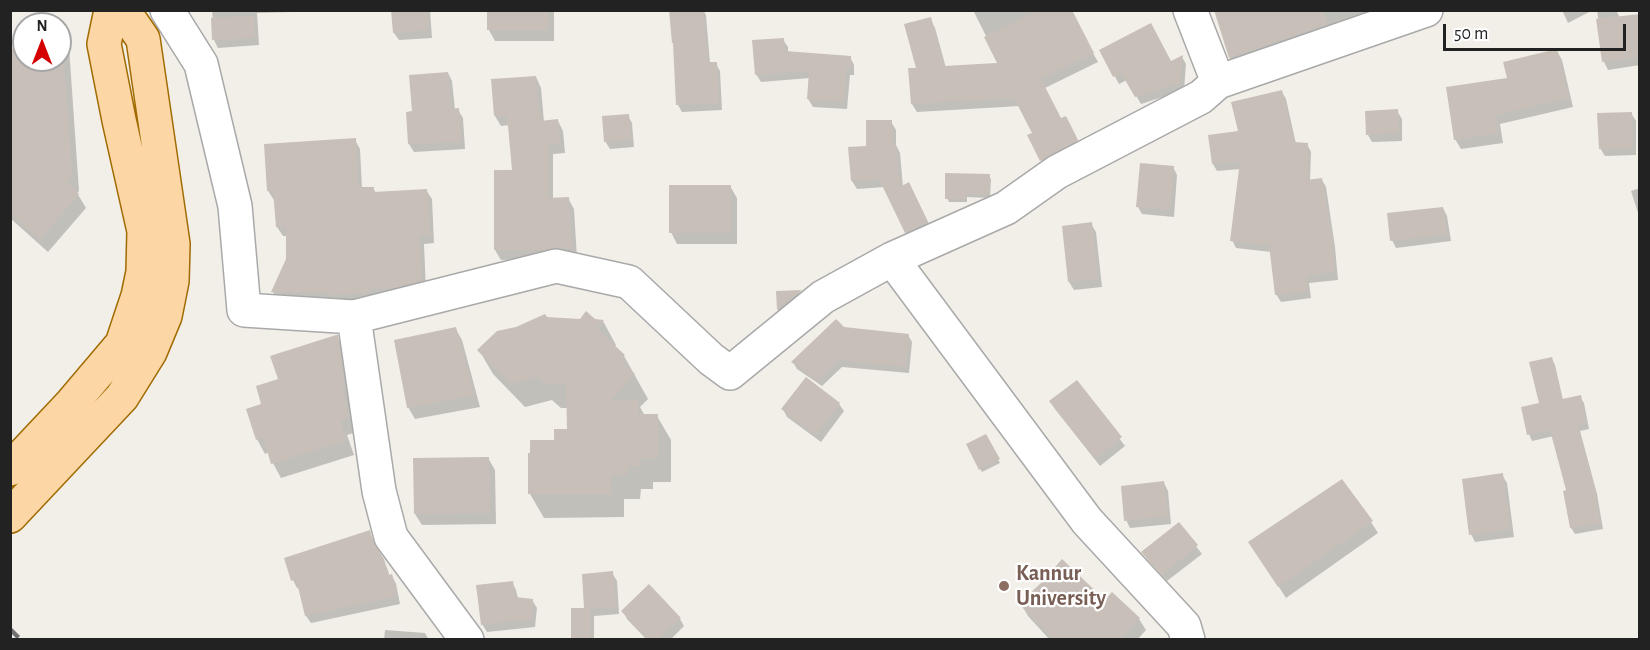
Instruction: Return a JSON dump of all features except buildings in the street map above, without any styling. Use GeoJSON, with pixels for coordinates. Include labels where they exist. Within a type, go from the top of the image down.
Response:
{"type":"FeatureCollection","features":[{"type":"Feature","properties":{"kind":"main road"},"geometry":{"type":"LineString","coordinates":[[10,469],[72,403],[122,344],[140,288],[143,272],[144,231],[104,44],[111,10]]}},
{"type":"Feature","properties":{"kind":"main road"},"geometry":{"type":"LineString","coordinates":[[10,516],[122,397],[150,352],[165,316],[172,281],[173,244],[143,39],[123,10]]}},
{"type":"Feature","properties":{"kind":"street"},"geometry":{"type":"LineString","coordinates":[[167,10],[201,64],[235,206],[244,310],[354,317],[556,266],[629,282],[711,359],[730,373],[823,297],[892,259],[1006,208],[1057,172],[1201,97],[1218,82],[1426,10]]}},
{"type":"Feature","properties":{"kind":"street"},"geometry":{"type":"LineString","coordinates":[[1190,10],[1218,82]]}},
{"type":"Feature","properties":{"kind":"street"},"geometry":{"type":"LineString","coordinates":[[892,259],[1087,521],[1184,626],[1188,639]]}},
{"type":"Feature","properties":{"kind":"street"},"geometry":{"type":"LineString","coordinates":[[354,317],[379,491],[391,537],[467,639]]}},
{"type":"Feature","properties":{"kind":"railway"},"geometry":{"type":"LineString","coordinates":[[10,629],[21,640]]}},
{"type":"Feature","properties":{"kind":"place","name":"Kannur University"},"geometry":{"type":"Point","coordinates":[1004,586]}}]}
